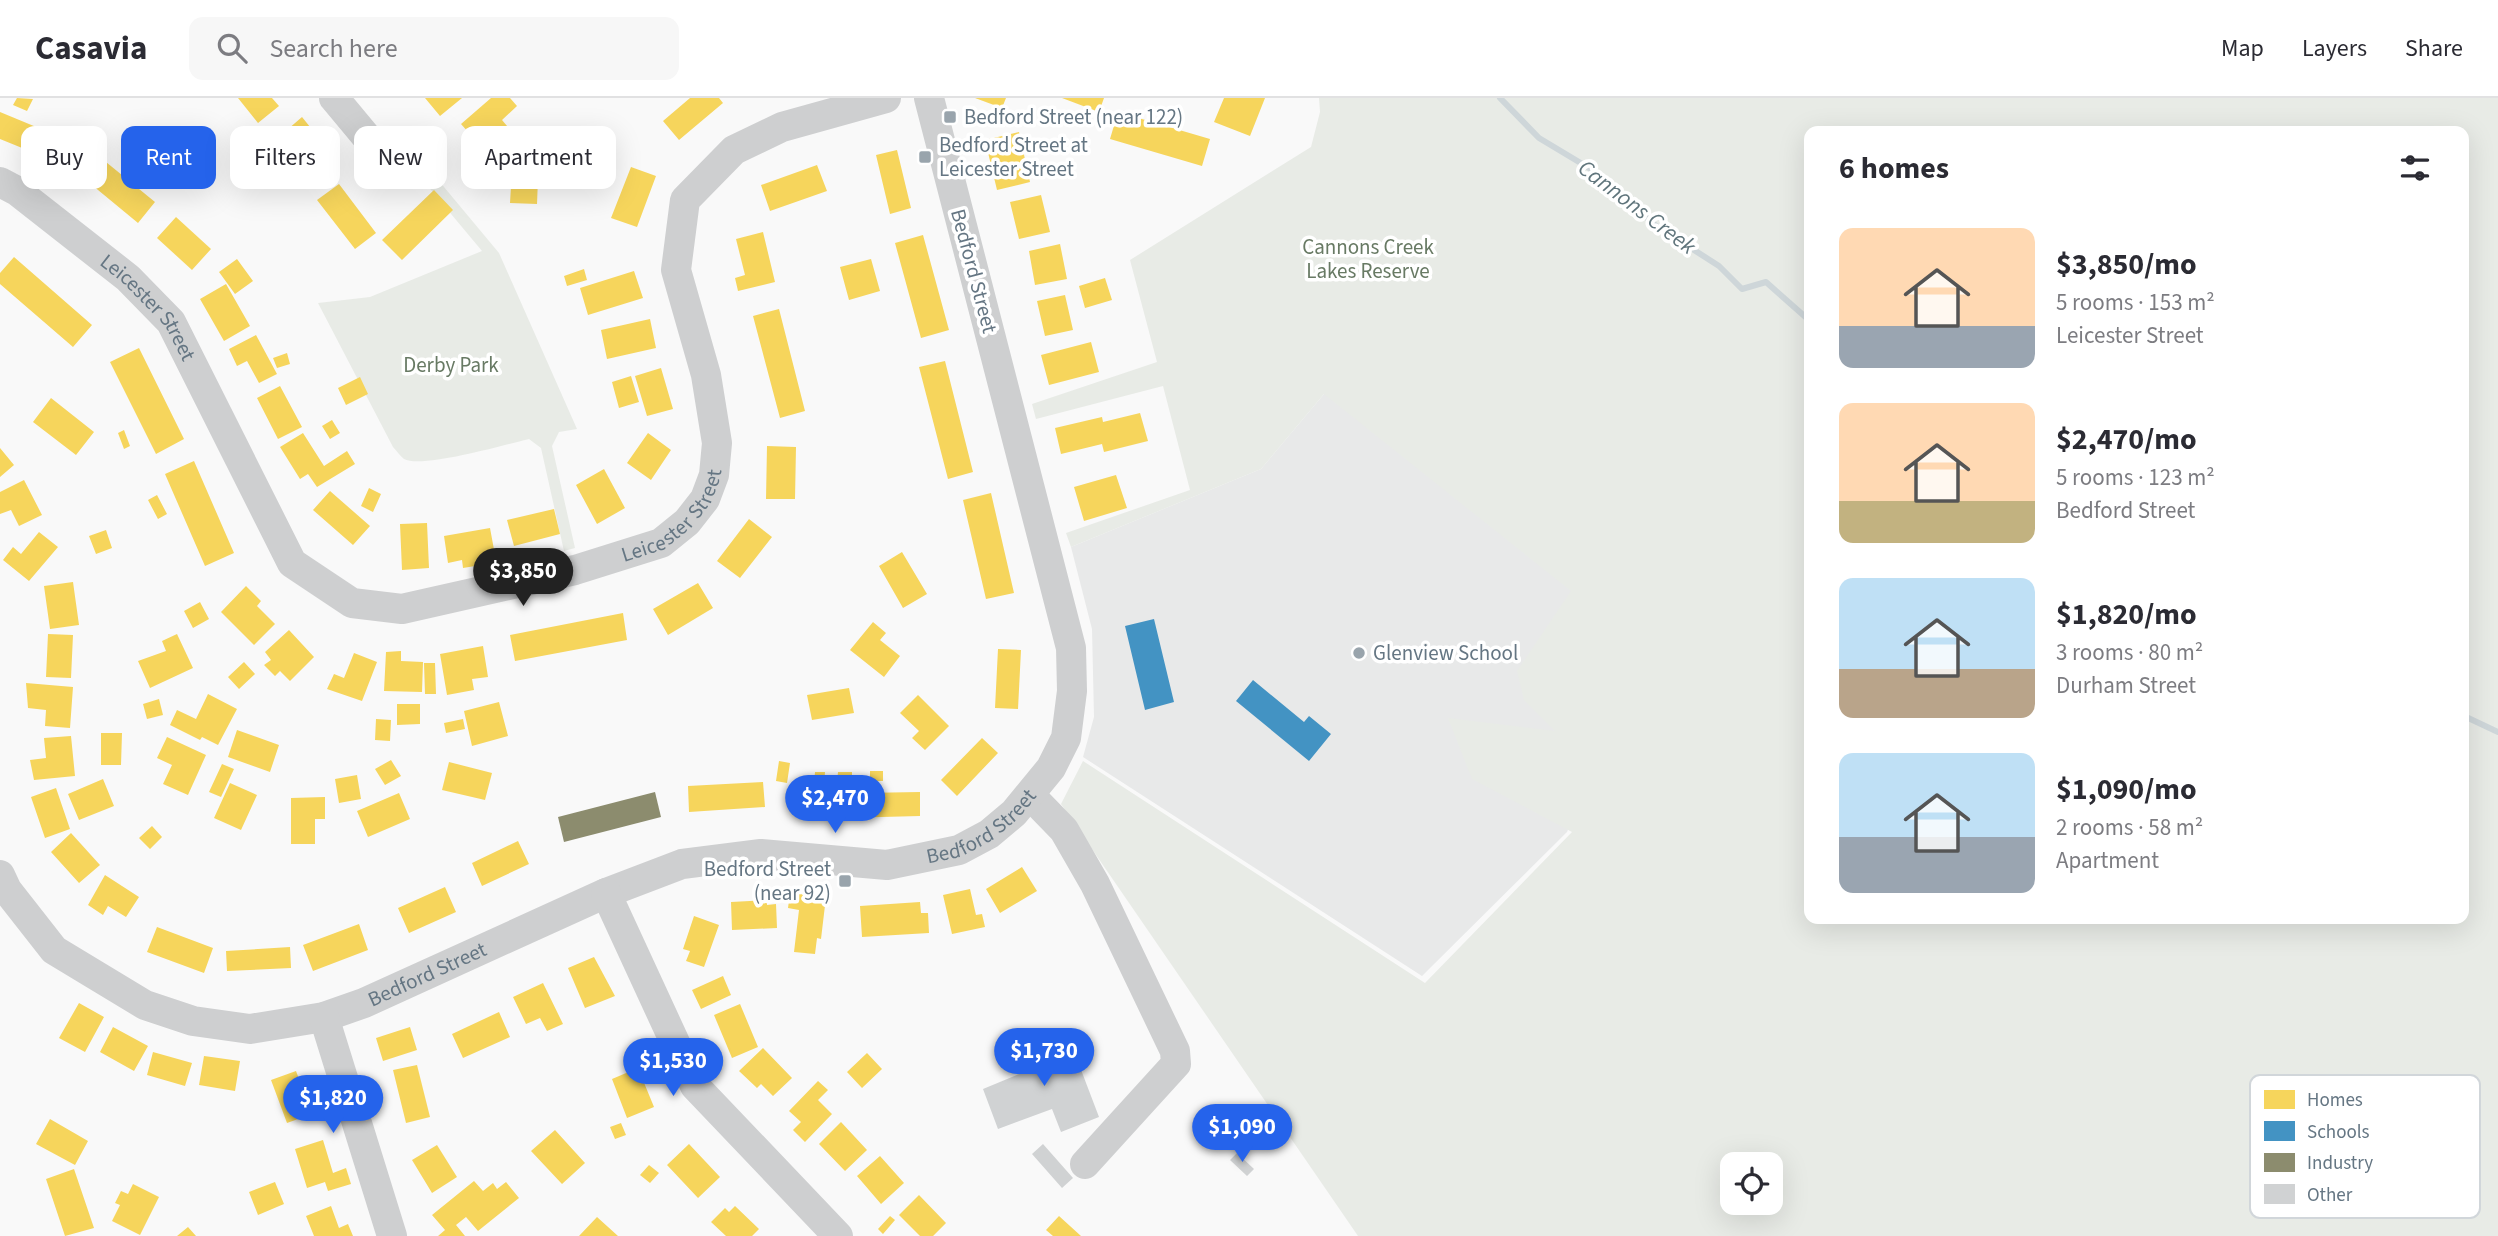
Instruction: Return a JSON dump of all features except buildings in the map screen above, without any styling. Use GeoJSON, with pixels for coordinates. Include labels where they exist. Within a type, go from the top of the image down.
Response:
{"type":"FeatureCollection","features":[{"type":"Feature","properties":{"kind":"street"},"geometry":{"type":"LineString","coordinates":[[334,98],[357,126]]}},
{"type":"Feature","properties":{"kind":"street","name":"Leicester Street"},"geometry":{"type":"LineString","coordinates":[[0,181],[17,191],[128,278],[171,322],[292,564],[352,603],[402,609],[573,571],[661,543],[687,522],[705,499],[714,475],[717,443],[706,375],[676,270],[685,201],[734,150],[782,127],[886,98]]}},
{"type":"Feature","properties":{"kind":"street","name":"Bedford Street"},"geometry":{"type":"LineString","coordinates":[[0,874],[7,890],[54,950],[145,1005],[193,1021],[250,1029],[324,1017],[387,992],[606,893],[682,864],[726,857],[777,855],[887,865],[959,850],[989,834],[1030,795],[1051,768],[1066,738],[1072,691],[1071,648],[929,98]]}},
{"type":"Feature","properties":{"kind":"street"},"geometry":{"type":"LineString","coordinates":[[1030,795],[1064,830],[1095,884],[1175,1051],[1176,1064],[1086,1164]]}},
{"type":"Feature","properties":{"kind":"street"},"geometry":{"type":"LineString","coordinates":[[606,893],[695,1086],[838,1236]]}},
{"type":"Feature","properties":{"kind":"street"},"geometry":{"type":"LineString","coordinates":[[324,1017],[392,1236]]}},
{"type":"Feature","properties":{"kind":"shaded area","name":"Glenview School"},"geometry":{"type":"Polygon","coordinates":[[[1534,361],[1633,678],[1567,832],[1422,976],[1083,757],[1094,717],[1092,629],[1071,547],[1261,469],[1324,394],[1534,361]]]}},
{"type":"Feature","properties":{"kind":"green space","name":"Cannons Creek Lakes Reserve"},"geometry":{"type":"Polygon","coordinates":[[[1319,98],[2498,98],[2498,1236],[1358,1236],[1061,804],[1083,761],[1425,983],[1572,832],[1472,779],[1448,718],[1555,731],[1524,700],[1517,671],[1571,591],[1324,394],[1261,469],[1071,547],[1066,533],[1190,490],[1163,386],[1036,419],[1032,404],[1157,362],[1130,260],[1311,147],[1320,112],[1319,98]]]}},
{"type":"Feature","properties":{"kind":"green space","name":"Derby Park"},"geometry":{"type":"Polygon","coordinates":[[[430,189],[446,189],[499,253],[577,429],[559,432],[552,446],[575,548],[564,551],[541,448],[529,439],[428,461],[404,459],[393,447],[318,303],[370,297],[482,251],[430,189]]]}},
{"type":"Feature","properties":{"kind":"waterway","name":"Cannons Creek"},"geometry":{"type":"LineString","coordinates":[[1500,98],[1539,138],[1599,174],[1655,225],[1719,266],[1742,289],[1766,282],[1804,316]]}},
{"type":"Feature","properties":{"kind":"waterway","name":"Cannons Creek"},"geometry":{"type":"LineString","coordinates":[[2469,718],[2498,732]]}},
{"type":"Feature","properties":{"kind":"place","name":"Bedford Street (near 122)"},"geometry":{"type":"Point","coordinates":[950,117]}},
{"type":"Feature","properties":{"kind":"place","name":"Bedford Street at Leicester Street"},"geometry":{"type":"Point","coordinates":[925,157]}},
{"type":"Feature","properties":{"kind":"place","name":"Glenview School"},"geometry":{"type":"Point","coordinates":[1359,653]}},
{"type":"Feature","properties":{"kind":"place","name":"Bedford Street (near 92)"},"geometry":{"type":"Point","coordinates":[845,881]}}]}
